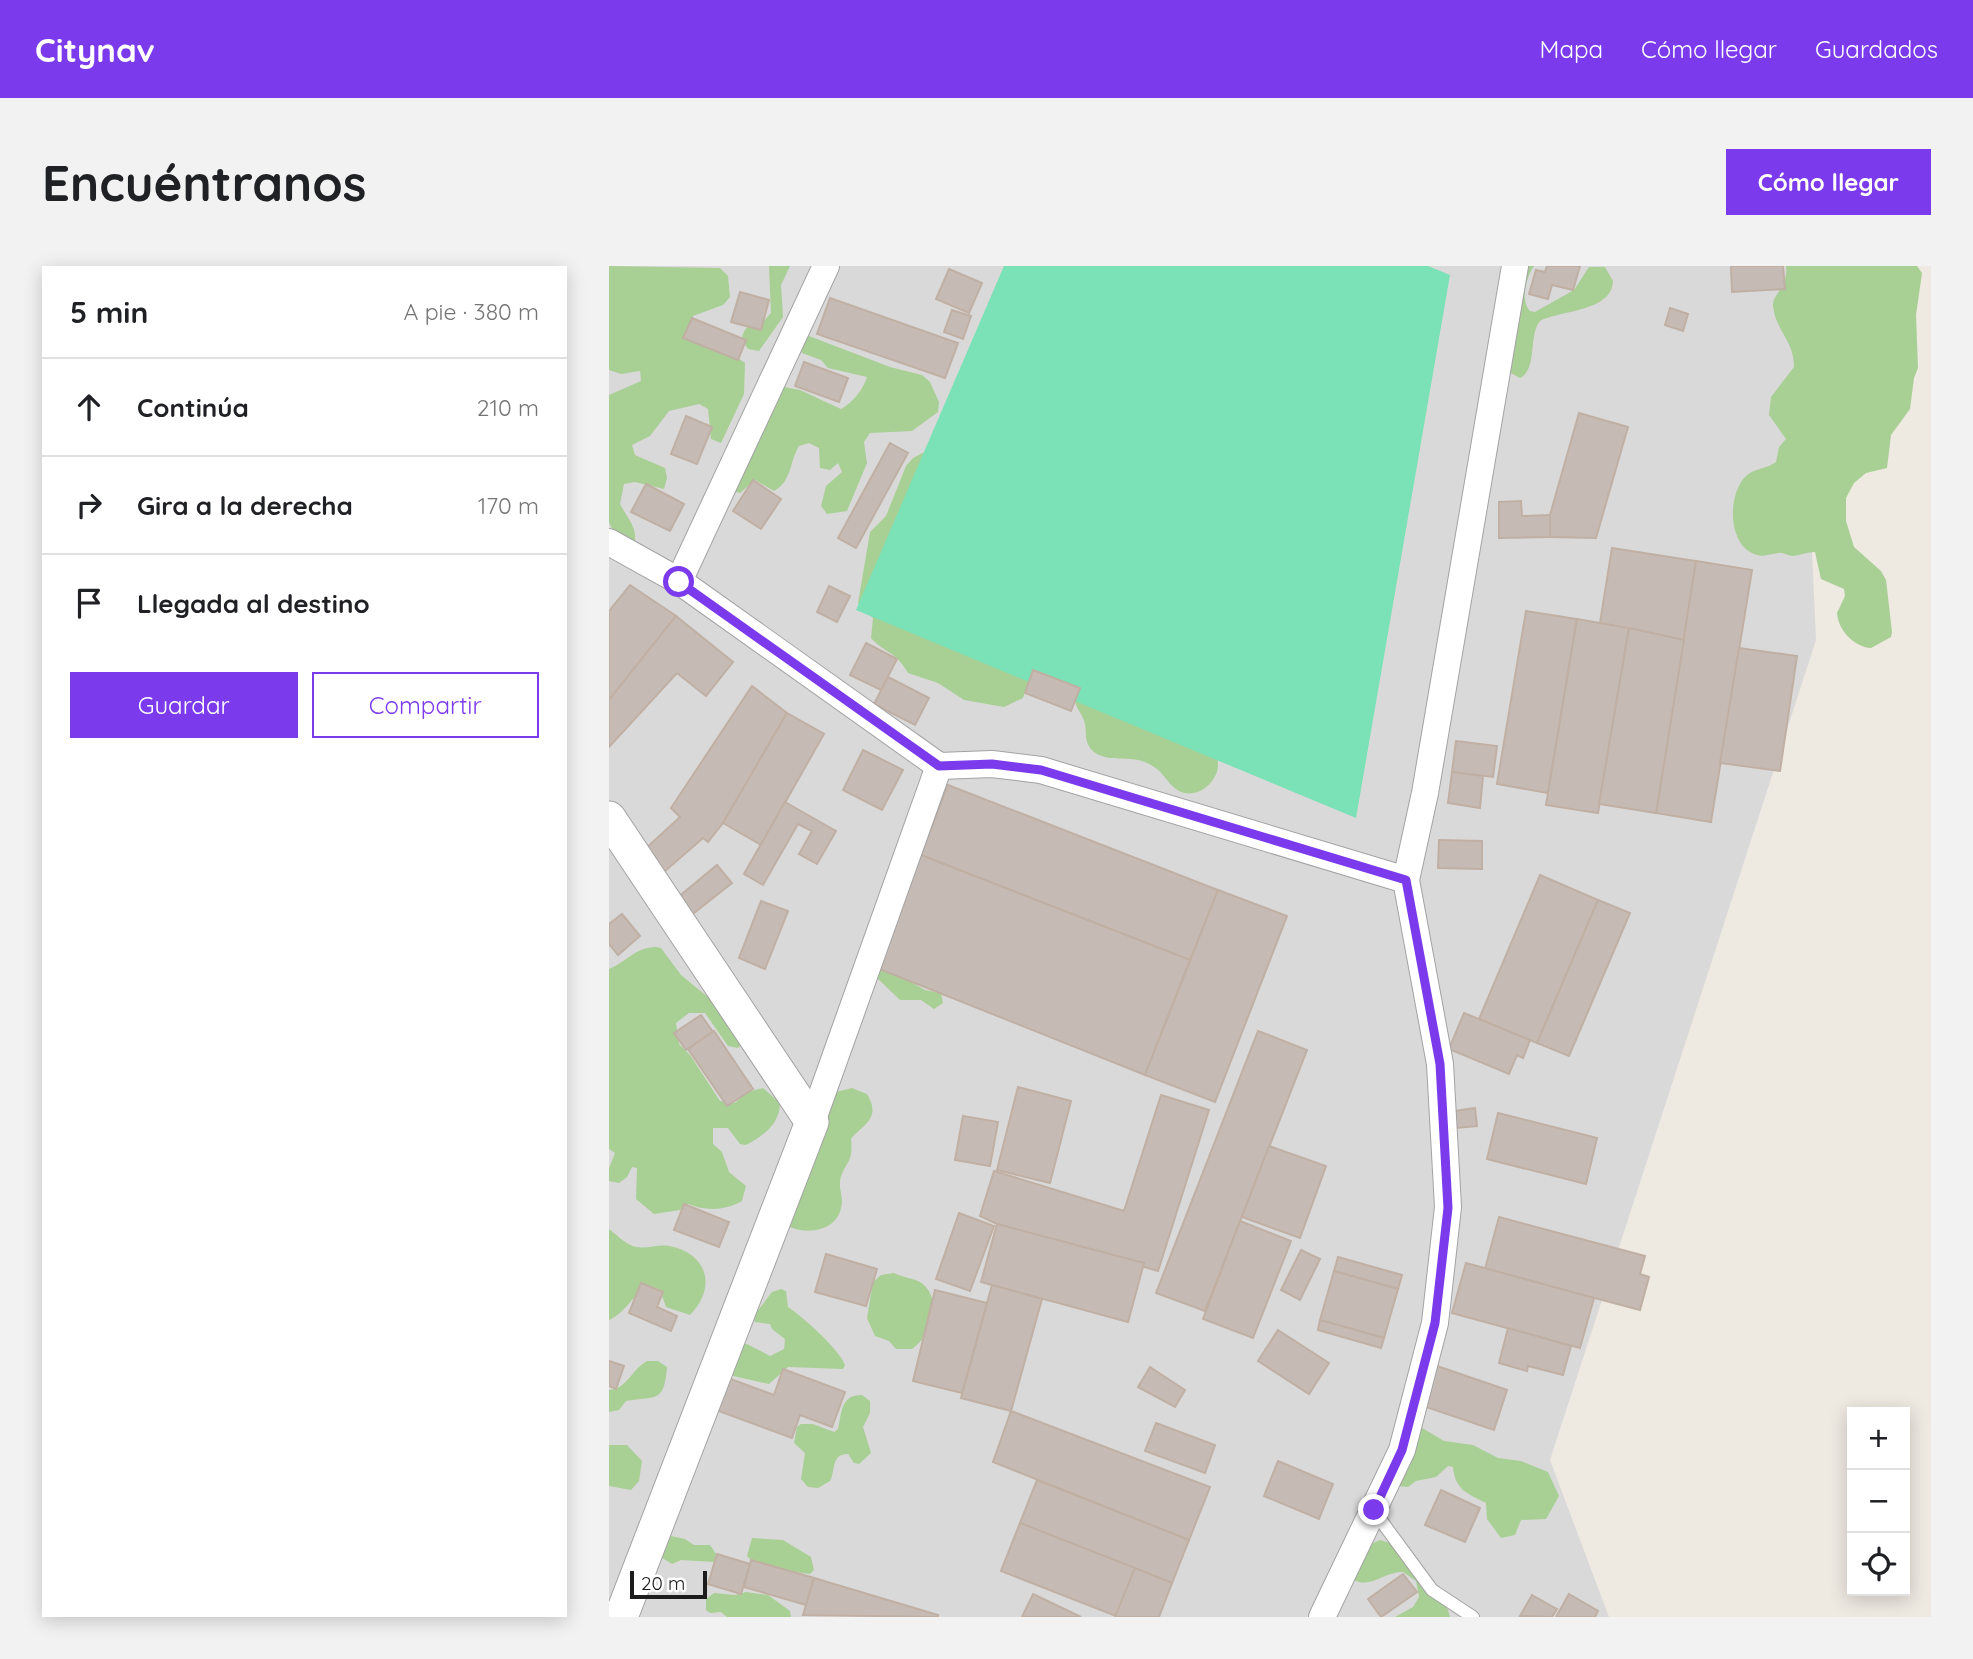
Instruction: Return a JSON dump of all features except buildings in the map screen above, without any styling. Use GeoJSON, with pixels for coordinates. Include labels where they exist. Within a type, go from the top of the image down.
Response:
{"type":"FeatureCollection","features":[{"type":"Feature","properties":{"kind":"street"},"geometry":{"type":"LineString","coordinates":[[679,582],[826,266]]}},
{"type":"Feature","properties":{"kind":"street"},"geometry":{"type":"LineString","coordinates":[[1322,1617],[1402,1450],[1435,1323],[1448,1208],[1440,1064],[1406,880],[1425,793],[1514,266]]}},
{"type":"Feature","properties":{"kind":"street"},"geometry":{"type":"LineString","coordinates":[[609,542],[679,582],[939,766],[992,764],[1041,770],[1406,880]]}},
{"type":"Feature","properties":{"kind":"street"},"geometry":{"type":"LineString","coordinates":[[621,1617],[812,1122],[939,766]]}},
{"type":"Feature","properties":{"kind":"street"},"geometry":{"type":"LineString","coordinates":[[609,818],[812,1122]]}},
{"type":"Feature","properties":{"kind":"lane"},"geometry":{"type":"LineString","coordinates":[[1374,1510],[1432,1590],[1473,1617]]}},
{"type":"Feature","properties":{"kind":"shaded area"},"geometry":{"type":"Polygon","coordinates":[[[609,266],[1799,266],[1816,640],[1550,1460],[1609,1617],[609,1617],[609,266]]]}},
{"type":"Feature","properties":{"kind":"green space"},"geometry":{"type":"Polygon","coordinates":[[[609,266],[720,268],[728,276],[730,297],[723,305],[693,316],[693,327],[745,363],[744,394],[721,443],[711,439],[708,409],[699,404],[669,411],[650,436],[632,445],[635,455],[665,468],[667,478],[664,489],[635,482],[624,484],[620,504],[633,527],[635,543],[613,531],[609,522],[609,395],[641,381],[640,371],[621,374],[609,370],[609,266]]]}},
{"type":"Feature","properties":{"kind":"green space"},"geometry":{"type":"Polygon","coordinates":[[[769,266],[790,266],[781,285],[783,317],[759,351],[748,349],[742,340],[744,331],[751,325],[764,321],[771,313],[769,266]]]}},
{"type":"Feature","properties":{"kind":"green space"},"geometry":{"type":"Polygon","coordinates":[[[1004,266],[1428,266],[1450,275],[1356,818],[856,610],[1004,266]]]}},
{"type":"Feature","properties":{"kind":"green space"},"geometry":{"type":"Polygon","coordinates":[[[1506,266],[1534,266],[1527,282],[1525,301],[1530,311],[1535,312],[1574,290],[1589,267],[1605,267],[1613,281],[1604,299],[1595,304],[1540,321],[1534,335],[1529,367],[1526,374],[1520,378],[1507,371],[1506,266]]]}},
{"type":"Feature","properties":{"kind":"green space"},"geometry":{"type":"Polygon","coordinates":[[[1786,266],[1917,266],[1922,273],[1916,315],[1918,368],[1910,409],[1891,435],[1887,468],[1866,473],[1854,483],[1846,498],[1846,521],[1854,547],[1881,571],[1886,580],[1891,637],[1871,648],[1853,641],[1840,626],[1837,613],[1845,596],[1844,589],[1821,579],[1815,552],[1793,556],[1780,553],[1757,555],[1747,550],[1735,531],[1733,507],[1740,484],[1749,473],[1776,462],[1779,447],[1786,439],[1769,415],[1771,397],[1794,367],[1791,350],[1773,306],[1785,279],[1786,266]]]}},
{"type":"Feature","properties":{"kind":"green space"},"geometry":{"type":"Polygon","coordinates":[[[809,336],[890,367],[922,375],[930,382],[939,402],[938,412],[912,431],[870,433],[864,442],[867,463],[847,511],[827,514],[821,506],[826,486],[842,472],[838,463],[830,470],[820,468],[819,448],[809,443],[799,446],[787,477],[774,491],[755,480],[740,493],[728,490],[779,386],[800,390],[841,409],[863,386],[867,377],[828,368],[821,360],[802,353],[800,343],[809,336]]]}},
{"type":"Feature","properties":{"kind":"green space"},"geometry":{"type":"Polygon","coordinates":[[[932,448],[1029,679],[1023,698],[1004,707],[964,700],[938,683],[908,673],[894,656],[871,638],[873,618],[858,603],[870,532],[886,516],[906,466],[913,458],[932,448]]]}},
{"type":"Feature","properties":{"kind":"green space"},"geometry":{"type":"Polygon","coordinates":[[[1075,699],[1216,745],[1218,766],[1214,778],[1199,792],[1186,793],[1174,787],[1150,764],[1108,758],[1096,753],[1087,742],[1084,722],[1075,699]]]}},
{"type":"Feature","properties":{"kind":"green space"},"geometry":{"type":"Polygon","coordinates":[[[661,948],[681,975],[725,1011],[742,1044],[738,1048],[728,1046],[705,1013],[689,1013],[676,1023],[679,1044],[690,1055],[720,1101],[735,1103],[747,1092],[763,1088],[780,1103],[774,1123],[746,1145],[740,1144],[728,1128],[713,1128],[713,1144],[722,1152],[729,1172],[746,1186],[742,1201],[728,1207],[708,1209],[688,1204],[680,1210],[654,1214],[636,1199],[637,1168],[632,1167],[627,1177],[619,1183],[609,1181],[609,1168],[615,1153],[609,1149],[609,969],[642,949],[661,948]]]}},
{"type":"Feature","properties":{"kind":"green space"},"geometry":{"type":"Polygon","coordinates":[[[878,969],[891,971],[925,990],[941,993],[943,1003],[934,1009],[921,1000],[900,1000],[878,979],[878,969]]]}},
{"type":"Feature","properties":{"kind":"green space"},"geometry":{"type":"Polygon","coordinates":[[[852,1088],[867,1094],[873,1109],[869,1120],[851,1139],[850,1158],[840,1181],[842,1205],[838,1216],[833,1223],[818,1230],[801,1230],[786,1225],[824,1095],[852,1088]]]}},
{"type":"Feature","properties":{"kind":"green space"},"geometry":{"type":"Polygon","coordinates":[[[609,1229],[632,1246],[669,1246],[693,1256],[700,1264],[706,1283],[704,1294],[690,1315],[666,1307],[660,1290],[650,1286],[609,1320],[609,1229]]]}},
{"type":"Feature","properties":{"kind":"green space"},"geometry":{"type":"Polygon","coordinates":[[[894,1273],[922,1283],[933,1302],[929,1328],[912,1349],[896,1349],[889,1341],[875,1336],[867,1318],[873,1282],[881,1275],[894,1273]]]}},
{"type":"Feature","properties":{"kind":"green space"},"geometry":{"type":"Polygon","coordinates":[[[781,1289],[786,1291],[788,1307],[811,1325],[836,1351],[845,1365],[843,1369],[788,1367],[769,1384],[729,1375],[736,1344],[747,1344],[770,1356],[784,1349],[785,1339],[772,1329],[770,1324],[755,1322],[753,1317],[772,1292],[781,1289]]]}},
{"type":"Feature","properties":{"kind":"green space"},"geometry":{"type":"Polygon","coordinates":[[[647,1361],[658,1361],[667,1367],[661,1392],[652,1398],[626,1401],[619,1410],[609,1412],[609,1390],[620,1386],[647,1361]]]}},
{"type":"Feature","properties":{"kind":"green space"},"geometry":{"type":"Polygon","coordinates":[[[862,1395],[870,1401],[870,1413],[863,1427],[871,1453],[859,1464],[854,1463],[848,1454],[839,1457],[836,1459],[830,1481],[818,1488],[808,1487],[801,1479],[805,1453],[794,1443],[797,1427],[801,1424],[813,1424],[834,1432],[838,1429],[846,1402],[862,1395]]]}},
{"type":"Feature","properties":{"kind":"green space"},"geometry":{"type":"Polygon","coordinates":[[[1419,1426],[1444,1441],[1473,1445],[1498,1458],[1521,1461],[1548,1472],[1559,1496],[1546,1519],[1521,1520],[1515,1535],[1501,1538],[1487,1519],[1486,1503],[1459,1486],[1453,1467],[1448,1466],[1436,1477],[1416,1481],[1408,1487],[1398,1486],[1419,1426]]]}},
{"type":"Feature","properties":{"kind":"green space"},"geometry":{"type":"Polygon","coordinates":[[[609,1445],[627,1445],[642,1461],[639,1481],[631,1490],[609,1486],[609,1445]]]}},
{"type":"Feature","properties":{"kind":"green space"},"geometry":{"type":"Polygon","coordinates":[[[671,1536],[685,1539],[694,1545],[710,1545],[716,1554],[714,1562],[681,1560],[672,1564],[662,1558],[671,1536]]]}},
{"type":"Feature","properties":{"kind":"green space"},"geometry":{"type":"Polygon","coordinates":[[[752,1538],[783,1540],[811,1557],[814,1570],[810,1574],[787,1571],[750,1559],[747,1556],[752,1538]]]}},
{"type":"Feature","properties":{"kind":"green space"},"geometry":{"type":"Polygon","coordinates":[[[1380,1540],[1390,1543],[1446,1604],[1450,1617],[1395,1617],[1413,1607],[1419,1597],[1416,1581],[1403,1572],[1366,1582],[1354,1580],[1371,1544],[1380,1540]]]}},
{"type":"Feature","properties":{"kind":"green space"},"geometry":{"type":"Polygon","coordinates":[[[746,1592],[768,1595],[790,1611],[791,1617],[727,1617],[721,1612],[710,1613],[706,1610],[706,1599],[714,1593],[735,1595],[746,1592]]]}},
{"type":"Feature","properties":{"kind":"route"},"geometry":{"type":"LineString","coordinates":[[679,582],[939,766],[992,764],[1041,770],[1406,880],[1440,1064],[1448,1208],[1435,1323],[1402,1450],[1374,1510]]}}]}
